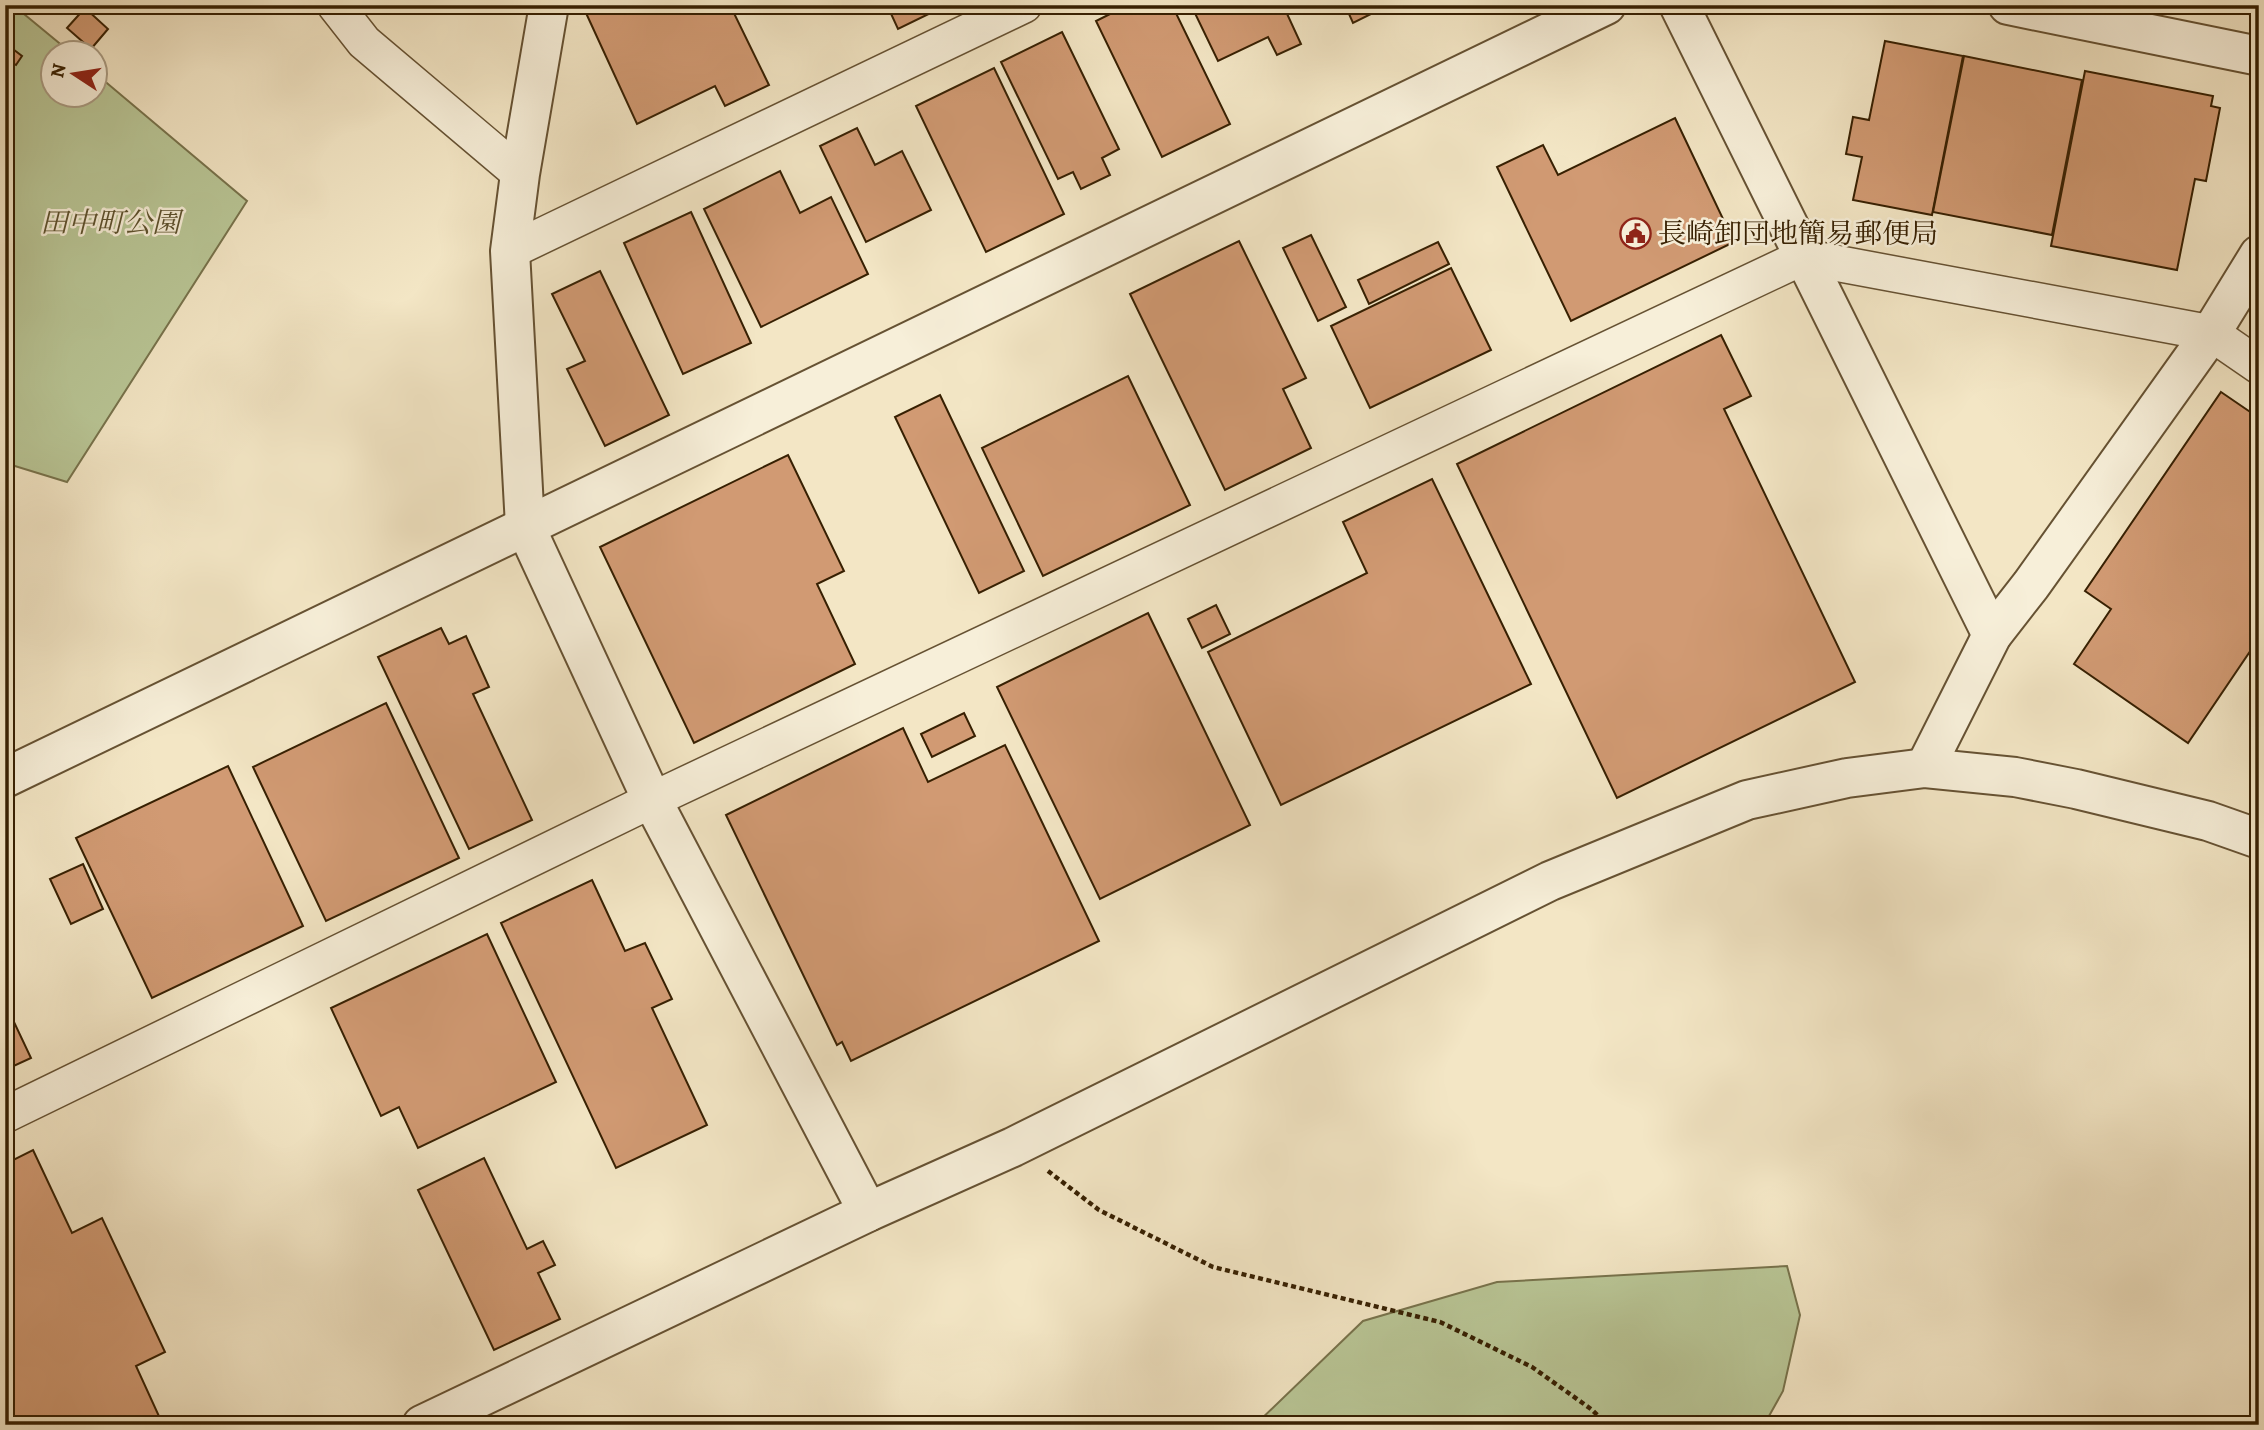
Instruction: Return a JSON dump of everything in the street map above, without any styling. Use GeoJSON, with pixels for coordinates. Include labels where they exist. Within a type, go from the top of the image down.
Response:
{"type":"FeatureCollection","features":[{"type":"Feature","properties":{"kind":"street"},"geometry":{"type":"LineString","coordinates":[[335,5],[365,42],[520,174]]}},
{"type":"Feature","properties":{"kind":"street"},"geometry":{"type":"LineString","coordinates":[[549,5],[520,174],[510,251],[525,526],[652,800],[868,1212]]}},
{"type":"Feature","properties":{"kind":"street"},"geometry":{"type":"LineString","coordinates":[[510,251],[1024,5]]}},
{"type":"Feature","properties":{"kind":"street"},"geometry":{"type":"LineString","coordinates":[[5,778],[1606,5]]}},
{"type":"Feature","properties":{"kind":"street"},"geometry":{"type":"LineString","coordinates":[[1679,5],[1992,635]]}},
{"type":"Feature","properties":{"kind":"street"},"geometry":{"type":"LineString","coordinates":[[2008,5],[2259,56]]}},
{"type":"Feature","properties":{"kind":"street"},"geometry":{"type":"LineString","coordinates":[[1925,768],[1992,635],[2039,574],[2211,333],[2259,255]]}},
{"type":"Feature","properties":{"kind":"street"},"geometry":{"type":"LineString","coordinates":[[5,1115],[652,800],[1803,257],[2211,333],[2259,366]]}},
{"type":"Feature","properties":{"kind":"street"},"geometry":{"type":"LineString","coordinates":[[422,1425],[868,1212],[1013,1147],[1550,881],[1747,800],[1847,778],[1925,768],[2015,777],[2076,789],[2208,821],[2259,839]]}},
{"type":"Feature","properties":{"kind":"path"},"geometry":{"type":"LineString","coordinates":[[1054,1175],[1099,1210],[1213,1267],[1440,1322],[1532,1367],[1591,1409],[1608,1425]]}},
{"type":"Feature","properties":{"kind":"green space","name":"田中町公園"},"geometry":{"type":"Polygon","coordinates":[[[5,5],[13,5],[53,38],[38,38],[38,108],[108,108],[108,84],[247,201],[67,482],[5,463],[5,5]]]}},
{"type":"Feature","properties":{"kind":"green space"},"geometry":{"type":"Polygon","coordinates":[[[1787,1266],[1800,1315],[1783,1391],[1764,1425],[1255,1425],[1363,1321],[1497,1282],[1787,1266]]]}},
{"type":"Feature","properties":{"kind":"building"},"geometry":{"type":"Polygon","coordinates":[[[587,5],[730,5],[769,85],[725,106],[715,86],[637,124],[586,13],[587,5]]]}},
{"type":"Feature","properties":{"kind":"building"},"geometry":{"type":"Polygon","coordinates":[[[887,5],[947,5],[898,29],[887,5]]]}},
{"type":"Feature","properties":{"kind":"building"},"geometry":{"type":"Polygon","coordinates":[[[1128,5],[1172,5],[1230,124],[1162,157],[1096,21],[1128,5]]]}},
{"type":"Feature","properties":{"kind":"building"},"geometry":{"type":"Polygon","coordinates":[[[1191,5],[1283,5],[1301,44],[1277,55],[1268,37],[1218,61],[1191,5]]]}},
{"type":"Feature","properties":{"kind":"building"},"geometry":{"type":"Polygon","coordinates":[[[1345,5],[1389,5],[1353,23],[1345,5]]]}},
{"type":"Feature","properties":{"kind":"building"},"geometry":{"type":"Polygon","coordinates":[[[2216,5],[2259,5],[2259,16],[2216,8],[2216,5]]]}},
{"type":"Feature","properties":{"kind":"building"},"geometry":{"type":"Polygon","coordinates":[[[85,8],[108,29],[100,38],[78,38],[67,28],[85,8]]]}},
{"type":"Feature","properties":{"kind":"building"},"geometry":{"type":"Polygon","coordinates":[[[1062,32],[1119,149],[1102,158],[1110,175],[1081,189],[1073,172],[1058,179],[1001,62],[1062,32]]]}},
{"type":"Feature","properties":{"kind":"building"},"geometry":{"type":"Polygon","coordinates":[[[1885,41],[1963,56],[1932,215],[1853,200],[1862,157],[1846,154],[1853,117],[1869,120],[1885,41]]]}},
{"type":"Feature","properties":{"kind":"building"},"geometry":{"type":"Polygon","coordinates":[[[5,43],[22,56],[16,65],[5,58],[5,43]]]}},
{"type":"Feature","properties":{"kind":"building"},"geometry":{"type":"Polygon","coordinates":[[[1964,56],[2082,80],[2052,235],[1933,212],[1964,56]]]}},
{"type":"Feature","properties":{"kind":"building"},"geometry":{"type":"Polygon","coordinates":[[[994,68],[1064,214],[986,252],[916,106],[994,68]]]}},
{"type":"Feature","properties":{"kind":"building"},"geometry":{"type":"Polygon","coordinates":[[[2085,71],[2213,96],[2211,106],[2220,108],[2206,181],[2195,179],[2177,270],[2051,246],[2085,71]]]}},
{"type":"Feature","properties":{"kind":"building"},"geometry":{"type":"Polygon","coordinates":[[[1675,118],[1734,242],[1571,321],[1497,167],[1543,145],[1558,175],[1675,118]]]}},
{"type":"Feature","properties":{"kind":"building"},"geometry":{"type":"Polygon","coordinates":[[[857,128],[875,165],[902,151],[931,210],[866,242],[820,146],[857,128]]]}},
{"type":"Feature","properties":{"kind":"building"},"geometry":{"type":"Polygon","coordinates":[[[780,171],[800,213],[831,197],[868,274],[761,327],[704,209],[780,171]]]}},
{"type":"Feature","properties":{"kind":"building"},"geometry":{"type":"Polygon","coordinates":[[[691,212],[751,343],[683,374],[624,243],[691,212]]]}},
{"type":"Feature","properties":{"kind":"building"},"geometry":{"type":"Polygon","coordinates":[[[1311,235],[1346,307],[1318,321],[1283,248],[1311,235]]]}},
{"type":"Feature","properties":{"kind":"building"},"geometry":{"type":"Polygon","coordinates":[[[1239,241],[1306,378],[1283,389],[1311,448],[1225,490],[1130,294],[1239,241]]]}},
{"type":"Feature","properties":{"kind":"building"},"geometry":{"type":"Polygon","coordinates":[[[1438,242],[1449,264],[1369,304],[1358,280],[1438,242]]]}},
{"type":"Feature","properties":{"kind":"building"},"geometry":{"type":"Polygon","coordinates":[[[1451,268],[1491,350],[1370,408],[1331,326],[1451,268]]]}},
{"type":"Feature","properties":{"kind":"building"},"geometry":{"type":"Polygon","coordinates":[[[600,271],[669,415],[605,446],[567,369],[585,361],[552,294],[600,271]]]}},
{"type":"Feature","properties":{"kind":"building"},"geometry":{"type":"Polygon","coordinates":[[[1721,335],[1751,396],[1724,409],[1855,682],[1617,798],[1457,464],[1721,335]]]}},
{"type":"Feature","properties":{"kind":"building"},"geometry":{"type":"Polygon","coordinates":[[[1128,376],[1190,505],[1043,576],[982,448],[1128,376]]]}},
{"type":"Feature","properties":{"kind":"building"},"geometry":{"type":"Polygon","coordinates":[[[2221,392],[2259,418],[2259,656],[2251,650],[2188,743],[2074,664],[2111,609],[2085,591],[2221,392]]]}},
{"type":"Feature","properties":{"kind":"building"},"geometry":{"type":"Polygon","coordinates":[[[940,395],[1024,571],[979,593],[895,417],[940,395]]]}},
{"type":"Feature","properties":{"kind":"building"},"geometry":{"type":"Polygon","coordinates":[[[788,455],[844,571],[817,584],[855,664],[694,743],[600,547],[788,455]]]}},
{"type":"Feature","properties":{"kind":"building"},"geometry":{"type":"Polygon","coordinates":[[[1432,479],[1531,684],[1281,805],[1208,652],[1367,573],[1343,522],[1432,479]]]}},
{"type":"Feature","properties":{"kind":"building"},"geometry":{"type":"Polygon","coordinates":[[[1216,605],[1230,634],[1202,648],[1188,619],[1216,605]]]}},
{"type":"Feature","properties":{"kind":"building"},"geometry":{"type":"Polygon","coordinates":[[[1148,613],[1250,825],[1100,899],[997,687],[1148,613]]]}},
{"type":"Feature","properties":{"kind":"building"},"geometry":{"type":"Polygon","coordinates":[[[441,628],[449,644],[466,636],[489,687],[473,694],[532,820],[469,849],[378,657],[441,628]]]}},
{"type":"Feature","properties":{"kind":"building"},"geometry":{"type":"Polygon","coordinates":[[[386,703],[459,858],[326,921],[253,767],[386,703]]]}},
{"type":"Feature","properties":{"kind":"building"},"geometry":{"type":"Polygon","coordinates":[[[964,713],[975,736],[932,757],[921,734],[964,713]]]}},
{"type":"Feature","properties":{"kind":"building"},"geometry":{"type":"Polygon","coordinates":[[[903,728],[928,782],[1005,745],[1099,941],[851,1061],[842,1042],[837,1045],[726,815],[903,728]]]}},
{"type":"Feature","properties":{"kind":"building"},"geometry":{"type":"Polygon","coordinates":[[[228,766],[303,926],[152,998],[76,838],[228,766]]]}},
{"type":"Feature","properties":{"kind":"building"},"geometry":{"type":"Polygon","coordinates":[[[83,864],[103,909],[71,924],[50,879],[83,864]]]}},
{"type":"Feature","properties":{"kind":"building"},"geometry":{"type":"Polygon","coordinates":[[[592,880],[625,951],[645,943],[672,999],[652,1008],[707,1125],[616,1168],[501,923],[592,880]]]}},
{"type":"Feature","properties":{"kind":"building"},"geometry":{"type":"Polygon","coordinates":[[[487,934],[556,1082],[418,1148],[399,1107],[381,1116],[331,1008],[487,934]]]}},
{"type":"Feature","properties":{"kind":"building"},"geometry":{"type":"Polygon","coordinates":[[[5,1003],[31,1058],[5,1070],[5,1003]]]}},
{"type":"Feature","properties":{"kind":"building"},"geometry":{"type":"Polygon","coordinates":[[[33,1150],[72,1233],[102,1218],[165,1352],[136,1366],[163,1425],[5,1425],[5,1164],[33,1150]]]}},
{"type":"Feature","properties":{"kind":"building"},"geometry":{"type":"Polygon","coordinates":[[[484,1158],[527,1249],[543,1241],[555,1265],[538,1273],[560,1319],[494,1350],[418,1190],[484,1158]]]}},
{"type":"Feature","properties":{"kind":"place","name":"長崎卸団地簡易郵便局"},"geometry":{"type":"Point","coordinates":[1635,234]}}]}
